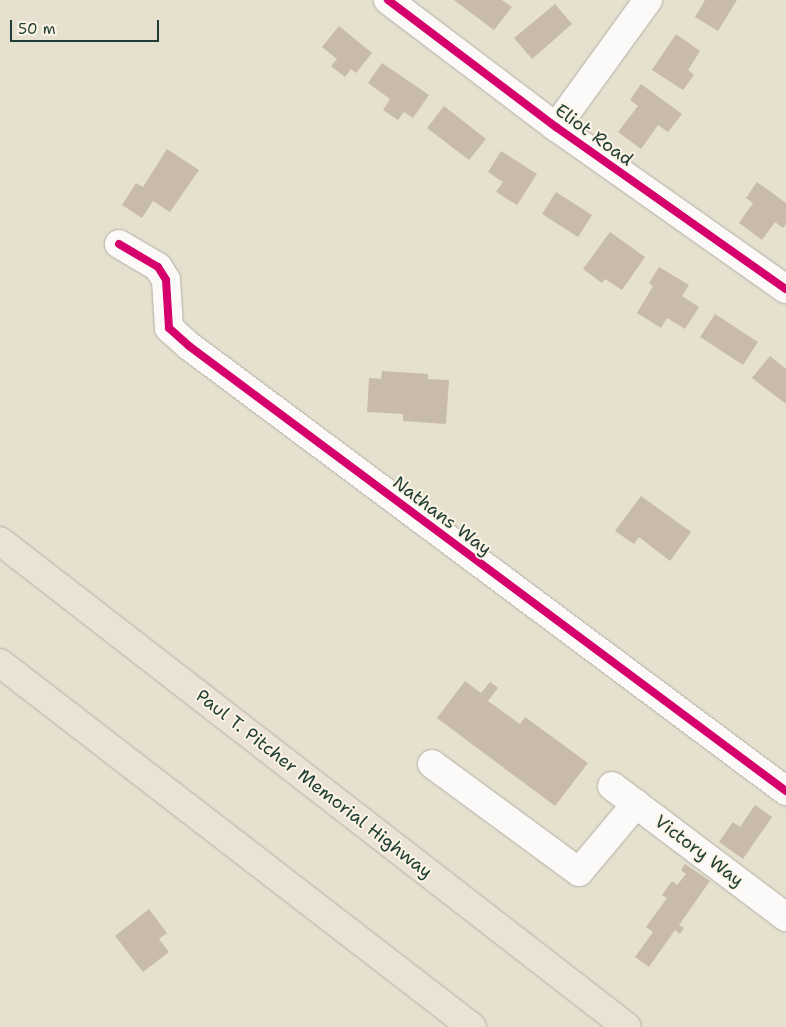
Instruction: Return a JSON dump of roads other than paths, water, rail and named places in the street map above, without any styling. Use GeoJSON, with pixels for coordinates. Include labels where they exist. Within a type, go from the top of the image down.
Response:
{"type":"FeatureCollection","features":[{"type":"Feature","properties":{"kind":"highway","name":"Paul T. Pitcher Memorial Highway"},"geometry":{"type":"LineString","coordinates":[[0,541],[627,1027]]}},
{"type":"Feature","properties":{"kind":"highway"},"geometry":{"type":"LineString","coordinates":[[0,663],[472,1027]]}},
{"type":"Feature","properties":{"kind":"highway"},"geometry":{"type":"LineString","coordinates":[[0,679],[391,964]]}},
{"type":"Feature","properties":{"kind":"street","name":"Eliot Road"},"geometry":{"type":"LineString","coordinates":[[388,0],[556,127],[786,289]]}},
{"type":"Feature","properties":{"kind":"street"},"geometry":{"type":"LineString","coordinates":[[556,127],[648,0]]}},
{"type":"Feature","properties":{"kind":"street","name":"Nathans Way"},"geometry":{"type":"LineString","coordinates":[[119,244],[158,267],[166,280],[169,328],[189,346],[786,791]]}},
{"type":"Feature","properties":{"kind":"street"},"geometry":{"type":"LineString","coordinates":[[432,764],[578,872],[636,804]]}},
{"type":"Feature","properties":{"kind":"street","name":"Victory Way"},"geometry":{"type":"LineString","coordinates":[[612,786],[786,917]]}}]}
